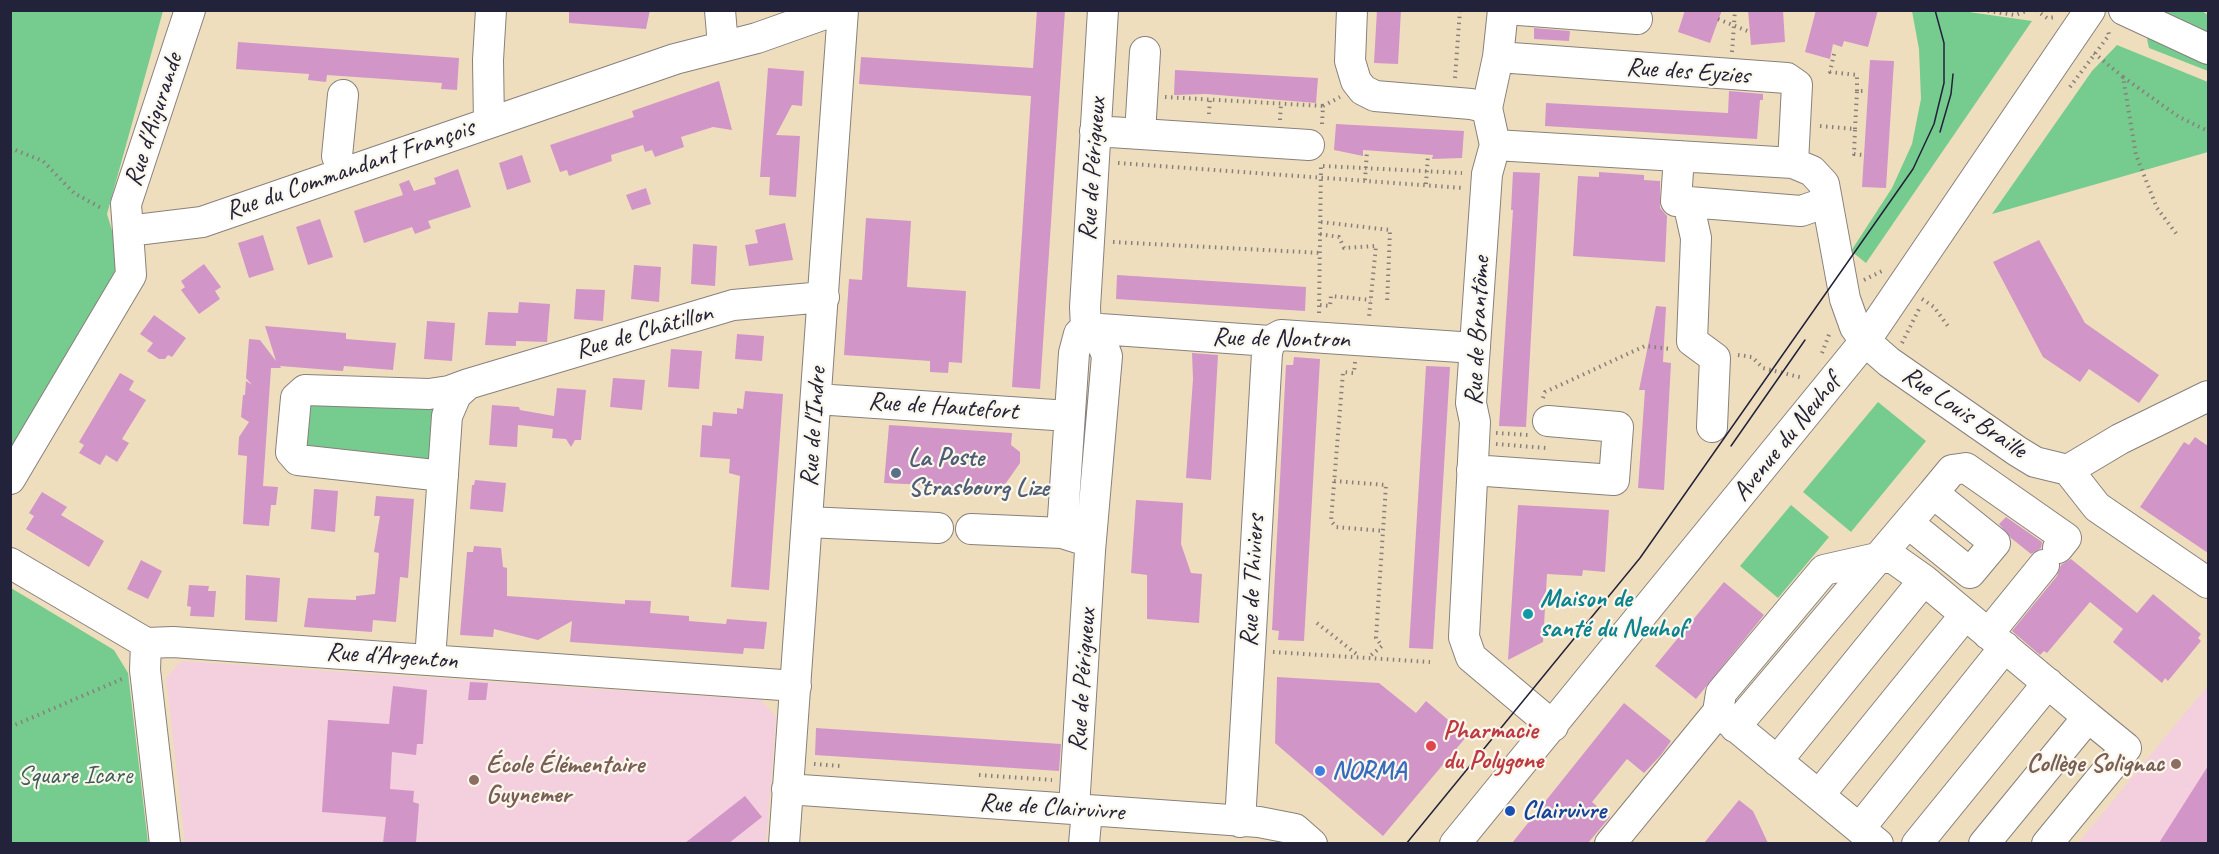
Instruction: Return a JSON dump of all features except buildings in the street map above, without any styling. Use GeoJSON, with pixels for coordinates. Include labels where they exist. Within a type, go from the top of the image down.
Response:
{"type":"FeatureCollection","features":[{"type":"Feature","properties":{"kind":"street","name":"Rue d'Aigurande"},"geometry":{"type":"LineString","coordinates":[[117,221],[126,204],[190,10]]}},
{"type":"Feature","properties":{"kind":"street"},"geometry":{"type":"LineString","coordinates":[[489,123],[488,60],[491,10]]}},
{"type":"Feature","properties":{"kind":"street"},"geometry":{"type":"LineString","coordinates":[[720,10],[723,46]]}},
{"type":"Feature","properties":{"kind":"street","name":"Rue du Commandant François"},"geometry":{"type":"LineString","coordinates":[[117,221],[202,222],[675,59],[757,38],[836,10]]}},
{"type":"Feature","properties":{"kind":"street","name":"Rue de l'Indre"},"geometry":{"type":"LineString","coordinates":[[784,843],[843,10]]}},
{"type":"Feature","properties":{"kind":"street","name":"Rue de Périgueux"},"geometry":{"type":"LineString","coordinates":[[1062,533],[1076,342],[1079,334],[1086,328],[1103,10]]}},
{"type":"Feature","properties":{"kind":"street"},"geometry":{"type":"LineString","coordinates":[[1352,10],[1350,60],[1356,81],[1364,90],[1375,96],[1487,108],[1498,57],[1503,10]]}},
{"type":"Feature","properties":{"kind":"street"},"geometry":{"type":"LineString","coordinates":[[1518,10],[1637,19]]}},
{"type":"Feature","properties":{"kind":"street"},"geometry":{"type":"LineString","coordinates":[[2108,17],[2208,49]]}},
{"type":"Feature","properties":{"kind":"street","name":"Avenue du Neuhof"},"geometry":{"type":"LineString","coordinates":[[1455,843],[1553,726],[1865,341],[2108,17]]}},
{"type":"Feature","properties":{"kind":"street"},"geometry":{"type":"LineString","coordinates":[[1140,134],[1145,52]]}},
{"type":"Feature","properties":{"kind":"street","name":"Rue des Eyzies"},"geometry":{"type":"LineString","coordinates":[[1498,57],[1787,78],[1797,85],[1793,163]]}},
{"type":"Feature","properties":{"kind":"street"},"geometry":{"type":"LineString","coordinates":[[342,172],[337,156],[343,94]]}},
{"type":"Feature","properties":{"kind":"street","name":"Rue de Brantôme"},"geometry":{"type":"LineString","coordinates":[[1487,108],[1495,145],[1487,174],[1471,403],[1475,422],[1464,637],[1471,657],[1553,726]]}},
{"type":"Feature","properties":{"kind":"street"},"geometry":{"type":"LineString","coordinates":[[1095,139],[1140,134],[1318,149]]}},
{"type":"Feature","properties":{"kind":"street"},"geometry":{"type":"LineString","coordinates":[[1495,145],[1793,163],[1812,171],[1824,184],[1845,298],[1855,327],[1865,341]]}},
{"type":"Feature","properties":{"kind":"street"},"geometry":{"type":"LineString","coordinates":[[1679,156],[1677,201],[1801,210],[1827,202]]}},
{"type":"Feature","properties":{"kind":"street"},"geometry":{"type":"LineString","coordinates":[[1688,202],[1696,238],[1692,341],[1715,358],[1712,427]]}},
{"type":"Feature","properties":{"kind":"street"},"geometry":{"type":"LineString","coordinates":[[10,479],[131,275],[117,221]]}},
{"type":"Feature","properties":{"kind":"street","name":"Rue de Châtillon"},"geometry":{"type":"LineString","coordinates":[[443,476],[298,460],[291,452],[296,398],[305,390],[429,394],[449,391],[733,305],[824,297]]}},
{"type":"Feature","properties":{"kind":"street","name":"Rue de Périgueux"},"geometry":{"type":"LineString","coordinates":[[1084,843],[1080,809],[1090,551],[1107,356],[1099,335],[1086,328]]}},
{"type":"Feature","properties":{"kind":"street","name":"Rue de Nontron"},"geometry":{"type":"LineString","coordinates":[[1086,328],[1270,341],[1281,336],[1475,348]]}},
{"type":"Feature","properties":{"kind":"street","name":"Rue de Thiviers"},"geometry":{"type":"LineString","coordinates":[[1240,822],[1267,353],[1270,341]]}},
{"type":"Feature","properties":{"kind":"street","name":"Rue Louis Braille"},"geometry":{"type":"LineString","coordinates":[[1865,341],[1889,362],[2017,451],[2035,462],[2068,470]]}},
{"type":"Feature","properties":{"kind":"street"},"geometry":{"type":"LineString","coordinates":[[430,660],[447,416],[456,395],[468,384]]}},
{"type":"Feature","properties":{"kind":"street"},"geometry":{"type":"LineString","coordinates":[[2208,396],[2120,439],[2068,470],[2097,507],[2208,584]]}},
{"type":"Feature","properties":{"kind":"street","name":"Rue de Hautefort"},"geometry":{"type":"LineString","coordinates":[[816,399],[1069,416]]}},
{"type":"Feature","properties":{"kind":"street"},"geometry":{"type":"LineString","coordinates":[[1472,470],[1614,480],[1618,427],[1543,421]]}},
{"type":"Feature","properties":{"kind":"street"},"geometry":{"type":"LineString","coordinates":[[1877,558],[1952,470],[1966,468],[2066,537],[2051,556],[1997,641],[1869,836],[1726,720],[1721,693],[1824,570],[1877,558],[1893,558],[1924,580],[1965,615],[1997,641],[2048,683],[2126,748],[2047,843]]}},
{"type":"Feature","properties":{"kind":"street"},"geometry":{"type":"LineString","coordinates":[[1908,523],[1970,573],[1995,543],[1933,493]]}},
{"type":"Feature","properties":{"kind":"street"},"geometry":{"type":"LineString","coordinates":[[807,522],[938,528]]}},
{"type":"Feature","properties":{"kind":"street"},"geometry":{"type":"LineString","coordinates":[[971,530],[1062,533],[1082,540],[1090,551]]}},
{"type":"Feature","properties":{"kind":"street"},"geometry":{"type":"LineString","coordinates":[[10,563],[146,656],[165,843]]}},
{"type":"Feature","properties":{"kind":"street"},"geometry":{"type":"LineString","coordinates":[[1777,761],[1924,580]]}},
{"type":"Feature","properties":{"kind":"street"},"geometry":{"type":"LineString","coordinates":[[1819,795],[1965,615]]}},
{"type":"Feature","properties":{"kind":"street","name":"Rue d'Argenton"},"geometry":{"type":"LineString","coordinates":[[146,656],[173,642],[796,686]]}},
{"type":"Feature","properties":{"kind":"street"},"geometry":{"type":"LineString","coordinates":[[1917,843],[2048,683]]}},
{"type":"Feature","properties":{"kind":"street"},"geometry":{"type":"LineString","coordinates":[[1989,842],[2088,717]]}},
{"type":"Feature","properties":{"kind":"street"},"geometry":{"type":"LineString","coordinates":[[1610,843],[1726,720]]}},
{"type":"Feature","properties":{"kind":"street","name":"Rue de Clairvivre"},"geometry":{"type":"LineString","coordinates":[[787,789],[1284,825],[1295,829],[1311,843]]}},
{"type":"Feature","properties":{"kind":"path"},"geometry":{"type":"LineString","coordinates":[[1454,103],[1460,10]]}},
{"type":"Feature","properties":{"kind":"path"},"geometry":{"type":"LineString","coordinates":[[1731,75],[1735,10]]}},
{"type":"Feature","properties":{"kind":"path"},"geometry":{"type":"LineString","coordinates":[[1982,10],[2015,15],[2029,10]]}},
{"type":"Feature","properties":{"kind":"path"},"geometry":{"type":"LineString","coordinates":[[2036,10],[2047,18],[2054,16]]}},
{"type":"Feature","properties":{"kind":"path"},"geometry":{"type":"LineString","coordinates":[[2108,17],[2094,53],[2123,77],[2180,117],[2208,131]]}},
{"type":"Feature","properties":{"kind":"path"},"geometry":{"type":"LineString","coordinates":[[1718,20],[1750,32]]}},
{"type":"Feature","properties":{"kind":"path"},"geometry":{"type":"LineString","coordinates":[[1834,54],[1830,72],[1857,75],[1854,154],[1863,155]]}},
{"type":"Feature","properties":{"kind":"path"},"geometry":{"type":"LineString","coordinates":[[2123,77],[2136,155],[2157,208],[2178,236]]}},
{"type":"Feature","properties":{"kind":"path"},"geometry":{"type":"LineString","coordinates":[[1142,96],[1323,106],[1332,99],[1364,90]]}},
{"type":"Feature","properties":{"kind":"path"},"geometry":{"type":"LineString","coordinates":[[1857,91],[1867,91]]}},
{"type":"Feature","properties":{"kind":"path"},"geometry":{"type":"LineString","coordinates":[[1318,338],[1322,253],[1318,149],[1323,106]]}},
{"type":"Feature","properties":{"kind":"path"},"geometry":{"type":"LineString","coordinates":[[1795,124],[1855,129]]}},
{"type":"Feature","properties":{"kind":"path"},"geometry":{"type":"LineString","coordinates":[[1095,139],[1113,162],[1466,188],[1487,174]]}},
{"type":"Feature","properties":{"kind":"path"},"geometry":{"type":"LineString","coordinates":[[10,148],[43,161],[74,193],[117,221]]}},
{"type":"Feature","properties":{"kind":"path"},"geometry":{"type":"LineString","coordinates":[[1318,149],[1366,168],[1487,174]]}},
{"type":"Feature","properties":{"kind":"path"},"geometry":{"type":"LineString","coordinates":[[1365,180],[1367,151]]}},
{"type":"Feature","properties":{"kind":"path"},"geometry":{"type":"LineString","coordinates":[[1426,184],[1428,154]]}},
{"type":"Feature","properties":{"kind":"path"},"geometry":{"type":"LineString","coordinates":[[1321,222],[1390,230],[1387,304]]}},
{"type":"Feature","properties":{"kind":"path"},"geometry":{"type":"LineString","coordinates":[[1320,234],[1339,237],[1344,248],[1376,246],[1371,300],[1354,373],[1343,372],[1331,521],[1336,527],[1384,531]]}},
{"type":"Feature","properties":{"kind":"path"},"geometry":{"type":"LineString","coordinates":[[1089,240],[1322,253]]}},
{"type":"Feature","properties":{"kind":"path"},"geometry":{"type":"LineString","coordinates":[[1320,305],[1330,306],[1331,296],[1371,300]]}},
{"type":"Feature","properties":{"kind":"path"},"geometry":{"type":"LineString","coordinates":[[1475,422],[1492,433],[1543,421],[1545,392],[1645,346],[1752,357],[1763,368],[1803,378]]}},
{"type":"Feature","properties":{"kind":"path"},"geometry":{"type":"LineString","coordinates":[[1334,481],[1386,485],[1376,638],[1382,646],[1369,657]]}},
{"type":"Feature","properties":{"kind":"path"},"geometry":{"type":"LineString","coordinates":[[1317,623],[1359,657]]}},
{"type":"Feature","properties":{"kind":"path"},"geometry":{"type":"LineString","coordinates":[[1250,651],[1430,662]]}},
{"type":"Feature","properties":{"kind":"path"},"geometry":{"type":"LineString","coordinates":[[10,727],[146,656]]}},
{"type":"Feature","properties":{"kind":"shaded area","name":"École Élémentaire Guynemer"},"geometry":{"type":"Polygon","coordinates":[[[181,661],[761,700],[776,717],[766,843],[185,843],[166,678],[181,661]]]}},
{"type":"Feature","properties":{"kind":"shaded area","name":"Collège Solignac"},"geometry":{"type":"Polygon","coordinates":[[[2208,685],[2208,843],[2078,843],[2208,685]]]}},
{"type":"Feature","properties":{"kind":"green space"},"geometry":{"type":"Polygon","coordinates":[[[11,11],[163,11],[107,214],[117,247],[119,282],[11,457],[11,11]]]}},
{"type":"Feature","properties":{"kind":"green space"},"geometry":{"type":"Polygon","coordinates":[[[1912,11],[1962,11],[2032,21],[1866,263],[1851,251],[1892,188],[1912,144],[1921,99],[1919,49],[1912,11]]]}},
{"type":"Feature","properties":{"kind":"green space"},"geometry":{"type":"Polygon","coordinates":[[[2144,11],[2202,11],[2208,15],[2208,42],[2144,11]]]}},
{"type":"Feature","properties":{"kind":"green space"},"geometry":{"type":"Polygon","coordinates":[[[2150,36],[2208,56],[2208,71],[2149,48],[2147,39],[2150,36]]]}},
{"type":"Feature","properties":{"kind":"green space"},"geometry":{"type":"Polygon","coordinates":[[[2117,45],[2208,82],[2208,152],[1992,214],[2092,71],[2117,45]]]}},
{"type":"Feature","properties":{"kind":"green space"},"geometry":{"type":"Polygon","coordinates":[[[1878,402],[1926,441],[1851,532],[1803,492],[1878,402]]]}},
{"type":"Feature","properties":{"kind":"green space"},"geometry":{"type":"Polygon","coordinates":[[[311,406],[435,406],[430,461],[307,453],[306,410],[311,406]]]}},
{"type":"Feature","properties":{"kind":"green space"},"geometry":{"type":"Polygon","coordinates":[[[1791,505],[1829,537],[1778,598],[1740,566],[1791,505]]]}},
{"type":"Feature","properties":{"kind":"green space","name":"Square Icare"},"geometry":{"type":"Polygon","coordinates":[[[11,588],[114,650],[128,673],[148,843],[11,843],[11,588]]]}},
{"type":"Feature","properties":{"kind":"tram line"},"geometry":{"type":"LineString","coordinates":[[1406,844],[1640,558],[1913,169],[1934,124],[1944,83],[1944,43],[1935,10]]}},
{"type":"Feature","properties":{"kind":"tram line"},"geometry":{"type":"LineString","coordinates":[[1940,132],[1951,94],[1953,74]]}},
{"type":"Feature","properties":{"kind":"tram line"},"geometry":{"type":"LineString","coordinates":[[1731,446],[1805,340]]}},
{"type":"Feature","properties":{"kind":"place","name":"La Poste Strasbourg Lize"},"geometry":{"type":"Point","coordinates":[896,473]}},
{"type":"Feature","properties":{"kind":"place","name":"Maison de santé du Neuhof"},"geometry":{"type":"Point","coordinates":[1528,614]}},
{"type":"Feature","properties":{"kind":"place","name":"Pharmacie du Polygone"},"geometry":{"type":"Point","coordinates":[1431,746]}},
{"type":"Feature","properties":{"kind":"place","name":"Collège Solignac"},"geometry":{"type":"Point","coordinates":[2176,764]}},
{"type":"Feature","properties":{"kind":"place","name":"NORMA"},"geometry":{"type":"Point","coordinates":[1320,771]}},
{"type":"Feature","properties":{"kind":"place","name":"École Élémentaire Guynemer"},"geometry":{"type":"Point","coordinates":[474,780]}},
{"type":"Feature","properties":{"kind":"place","name":"Clairvivre"},"geometry":{"type":"Point","coordinates":[1510,811]}}]}
